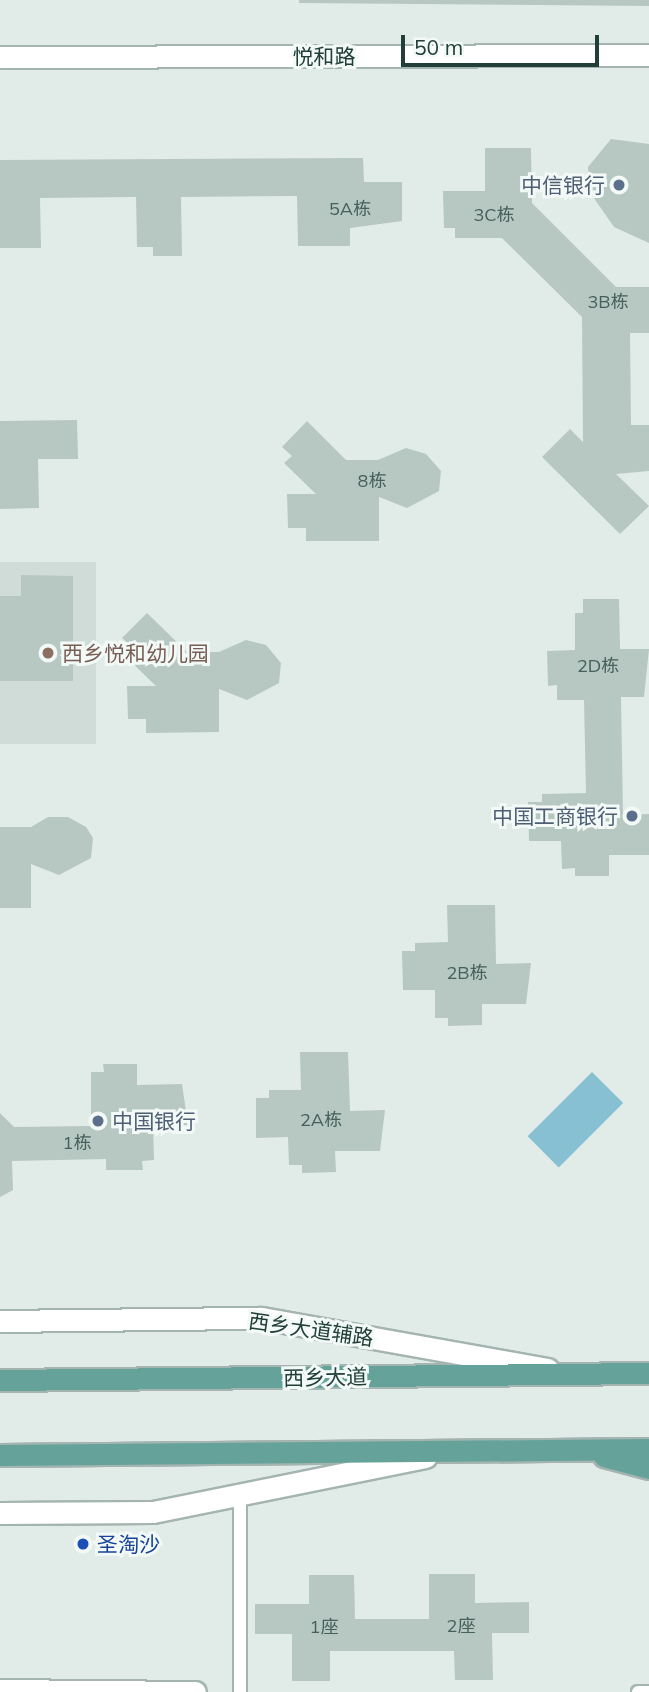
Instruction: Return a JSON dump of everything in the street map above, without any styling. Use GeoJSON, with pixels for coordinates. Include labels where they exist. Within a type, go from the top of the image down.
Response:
{"type":"FeatureCollection","features":[{"type":"Feature","properties":{"kind":"main road"},"geometry":{"type":"LineString","coordinates":[[613,1374],[649,1357]]}},
{"type":"Feature","properties":{"kind":"main road","name":"西乡大道"},"geometry":{"type":"LineString","coordinates":[[0,1380],[649,1373]]}},
{"type":"Feature","properties":{"kind":"main road"},"geometry":{"type":"LineString","coordinates":[[582,1449],[649,1468]]}},
{"type":"Feature","properties":{"kind":"main road"},"geometry":{"type":"LineString","coordinates":[[0,1455],[649,1449]]}},
{"type":"Feature","properties":{"kind":"street","name":"悦和路"},"geometry":{"type":"LineString","coordinates":[[0,57],[649,55]]}},
{"type":"Feature","properties":{"kind":"street","name":"西乡大道辅路"},"geometry":{"type":"LineString","coordinates":[[0,1321],[261,1318],[577,1374]]}},
{"type":"Feature","properties":{"kind":"street"},"geometry":{"type":"LineString","coordinates":[[0,1513],[153,1512],[458,1450]]}},
{"type":"Feature","properties":{"kind":"street"},"geometry":{"type":"LineString","coordinates":[[0,1690],[195,1692]]}},
{"type":"Feature","properties":{"kind":"lane"},"geometry":{"type":"LineString","coordinates":[[240,1495],[240,1692]]}},
{"type":"Feature","properties":{"kind":"lane"},"geometry":{"type":"LineString","coordinates":[[638,1692],[649,1692]]}},
{"type":"Feature","properties":{"kind":"shaded area","name":"西乡悦和幼儿园"},"geometry":{"type":"Polygon","coordinates":[[[0,562],[96,562],[96,744],[0,744],[0,562]]]}},
{"type":"Feature","properties":{"kind":"water"},"geometry":{"type":"Polygon","coordinates":[[[592,1072],[623,1103],[559,1167],[528,1136],[592,1072]]]}},
{"type":"Feature","properties":{"kind":"building"},"geometry":{"type":"Polygon","coordinates":[[[299,0],[649,0],[649,6],[299,3],[299,0]]]}},
{"type":"Feature","properties":{"kind":"building","name":"中信银行"},"geometry":{"type":"Polygon","coordinates":[[[611,139],[649,144],[649,243],[614,227],[589,191],[588,167],[611,139]]]}},
{"type":"Feature","properties":{"kind":"building"},"geometry":{"type":"Polygon","coordinates":[[[485,148],[531,148],[532,203],[616,287],[649,287],[649,333],[630,333],[631,425],[649,425],[649,471],[616,474],[649,506],[620,534],[542,457],[570,429],[583,442],[582,317],[502,238],[455,238],[455,228],[444,228],[443,191],[485,191],[485,148]]]}},
{"type":"Feature","properties":{"kind":"building"},"geometry":{"type":"Polygon","coordinates":[[[363,158],[364,182],[402,182],[402,221],[350,228],[350,246],[298,246],[297,196],[181,197],[182,256],[153,256],[153,247],[137,247],[136,197],[40,198],[41,248],[0,248],[0,160],[363,158]]]}},
{"type":"Feature","properties":{"kind":"building"},"geometry":{"type":"Polygon","coordinates":[[[77,420],[78,459],[38,459],[39,508],[0,509],[0,421],[77,420]]]}},
{"type":"Feature","properties":{"kind":"building"},"geometry":{"type":"Polygon","coordinates":[[[307,421],[346,460],[378,460],[406,448],[426,454],[441,471],[439,491],[407,508],[379,497],[379,541],[306,541],[306,528],[288,528],[287,494],[316,494],[284,463],[292,456],[282,447],[307,421]]]}},
{"type":"Feature","properties":{"kind":"building"},"geometry":{"type":"Polygon","coordinates":[[[21,575],[73,576],[73,681],[0,681],[0,596],[21,596],[21,575]]]}},
{"type":"Feature","properties":{"kind":"building"},"geometry":{"type":"Polygon","coordinates":[[[583,599],[619,599],[620,649],[649,649],[644,697],[621,697],[623,815],[649,814],[649,855],[609,855],[609,876],[575,876],[575,868],[562,869],[561,841],[529,841],[528,802],[542,802],[542,794],[586,793],[584,700],[557,700],[557,685],[548,686],[547,651],[575,650],[575,613],[583,613],[583,599]]]}},
{"type":"Feature","properties":{"kind":"building"},"geometry":{"type":"Polygon","coordinates":[[[147,613],[187,652],[219,652],[246,640],[266,645],[281,663],[279,683],[247,700],[219,689],[219,732],[146,733],[146,719],[128,719],[127,686],[156,686],[124,655],[132,647],[122,638],[147,613]]]}},
{"type":"Feature","properties":{"kind":"building"},"geometry":{"type":"Polygon","coordinates":[[[48,817],[68,817],[86,827],[93,838],[91,858],[59,875],[31,864],[31,908],[0,908],[0,827],[31,827],[48,817]]]}},
{"type":"Feature","properties":{"kind":"building"},"geometry":{"type":"Polygon","coordinates":[[[447,905],[495,905],[496,964],[531,963],[526,1004],[482,1004],[482,1025],[448,1026],[448,1018],[435,1018],[435,990],[403,990],[402,951],[415,951],[415,943],[448,942],[447,905]]]}},
{"type":"Feature","properties":{"kind":"building"},"geometry":{"type":"Polygon","coordinates":[[[300,1052],[348,1052],[350,1111],[385,1110],[380,1151],[335,1151],[336,1172],[302,1173],[302,1165],[289,1165],[288,1137],[256,1138],[256,1098],[269,1098],[269,1090],[301,1090],[300,1052]]]}},
{"type":"Feature","properties":{"kind":"building"},"geometry":{"type":"Polygon","coordinates":[[[103,1064],[137,1064],[137,1085],[182,1084],[188,1125],[153,1125],[154,1160],[142,1161],[143,1170],[106,1170],[106,1159],[12,1161],[13,1190],[0,1197],[0,1113],[14,1127],[91,1126],[91,1072],[104,1072],[103,1064]]]}},
{"type":"Feature","properties":{"kind":"building"},"geometry":{"type":"Polygon","coordinates":[[[429,1574],[475,1574],[475,1603],[529,1602],[529,1633],[492,1633],[493,1680],[455,1680],[454,1651],[330,1651],[330,1681],[292,1681],[292,1634],[255,1634],[255,1604],[309,1604],[309,1575],[354,1575],[355,1619],[429,1619],[429,1574]]]}},
{"type":"Feature","properties":{"kind":"place","name":"中信银行"},"geometry":{"type":"Point","coordinates":[619,185]}},
{"type":"Feature","properties":{"kind":"place","name":"西乡悦和幼儿园"},"geometry":{"type":"Point","coordinates":[48,653]}},
{"type":"Feature","properties":{"kind":"place","name":"中国工商银行"},"geometry":{"type":"Point","coordinates":[632,816]}},
{"type":"Feature","properties":{"kind":"place","name":"中国银行"},"geometry":{"type":"Point","coordinates":[98,1121]}},
{"type":"Feature","properties":{"kind":"place","name":"圣淘沙"},"geometry":{"type":"Point","coordinates":[83,1544]}}]}
